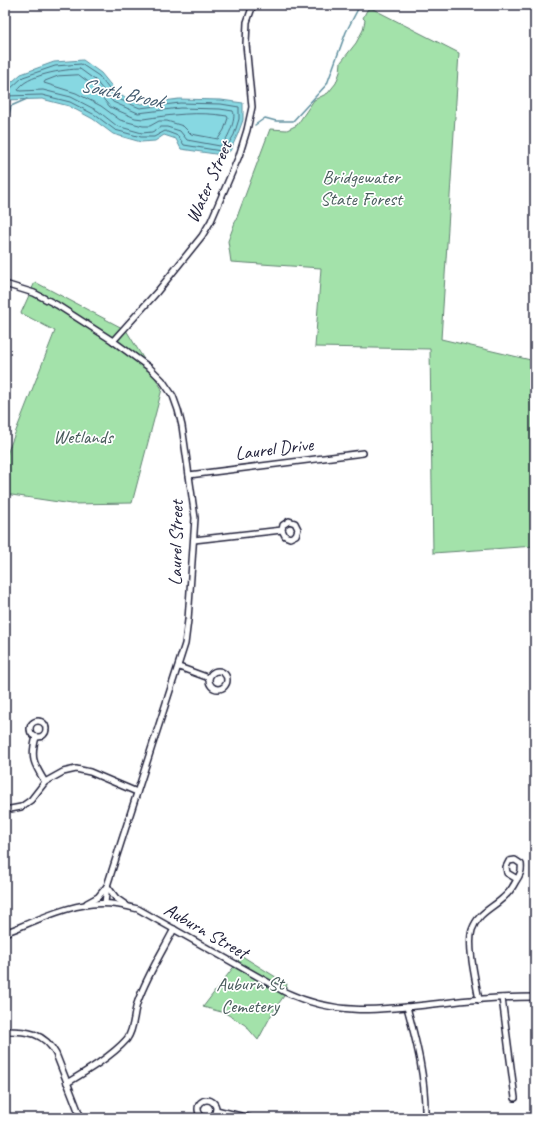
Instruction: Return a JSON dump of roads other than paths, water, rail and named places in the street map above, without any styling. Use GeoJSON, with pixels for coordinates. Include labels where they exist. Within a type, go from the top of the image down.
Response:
{"type":"FeatureCollection","features":[{"type":"Feature","properties":{"kind":"street","name":"Water Street"},"geometry":{"type":"LineString","coordinates":[[113,341],[157,292],[202,236],[211,221],[239,156],[249,125],[252,107],[246,44],[247,22],[253,5]]}},
{"type":"Feature","properties":{"kind":"street","name":"Laurel Street"},"geometry":{"type":"LineString","coordinates":[[5,284],[29,291],[45,298],[113,341],[154,372],[173,396],[182,426],[195,518],[187,632],[179,667],[107,886],[105,903]]}},
{"type":"Feature","properties":{"kind":"street","name":"Laurel Drive"},"geometry":{"type":"LineString","coordinates":[[189,475],[363,453]]}},
{"type":"Feature","properties":{"kind":"street"},"geometry":{"type":"LineString","coordinates":[[194,540],[282,530]]}},
{"type":"Feature","properties":{"kind":"street"},"geometry":{"type":"LineString","coordinates":[[179,667],[209,678]]}},
{"type":"Feature","properties":{"kind":"street"},"geometry":{"type":"LineString","coordinates":[[36,737],[32,757],[45,782]]}},
{"type":"Feature","properties":{"kind":"street"},"geometry":{"type":"LineString","coordinates":[[5,810],[21,807],[31,800],[45,782],[63,772],[76,769],[90,772],[137,792]]}},
{"type":"Feature","properties":{"kind":"street"},"geometry":{"type":"LineString","coordinates":[[479,1000],[471,947],[472,930],[480,915],[503,898],[512,888],[517,879]]}},
{"type":"Feature","properties":{"kind":"street","name":"Laurel Street"},"geometry":{"type":"LineString","coordinates":[[85,904],[98,897],[107,886]]}},
{"type":"Feature","properties":{"kind":"street"},"geometry":{"type":"LineString","coordinates":[[107,886],[116,898],[132,908]]}},
{"type":"Feature","properties":{"kind":"street","name":"Auburn Street"},"geometry":{"type":"LineString","coordinates":[[5,933],[67,909],[85,904],[105,903],[138,909],[272,986],[291,995],[326,1006],[343,1009],[375,1010],[502,998],[535,997]]}},
{"type":"Feature","properties":{"kind":"street"},"geometry":{"type":"LineString","coordinates":[[67,1083],[120,1046],[129,1036],[133,1026],[136,1005],[140,994],[174,929]]}},
{"type":"Feature","properties":{"kind":"street"},"geometry":{"type":"LineString","coordinates":[[502,998],[515,1098]]}},
{"type":"Feature","properties":{"kind":"street"},"geometry":{"type":"LineString","coordinates":[[407,1008],[419,1049],[426,1096],[425,1118]]}},
{"type":"Feature","properties":{"kind":"street"},"geometry":{"type":"LineString","coordinates":[[5,1031],[29,1032],[38,1035],[47,1041],[56,1054],[81,1118]]}},
{"type":"Feature","properties":{"kind":"street"},"geometry":{"type":"LineString","coordinates":[[216,1110],[249,1118]]}},
{"type":"Feature","properties":{"kind":"water"},"geometry":{"type":"Polygon","coordinates":[[[83,60],[101,73],[119,95],[141,104],[179,99],[221,100],[243,103],[243,120],[230,151],[222,155],[181,149],[176,139],[164,135],[155,141],[141,142],[113,134],[93,119],[69,106],[42,99],[5,100],[5,88],[21,74],[54,62],[83,60]]]}},
{"type":"Feature","properties":{"kind":"waterway","name":"South Brook"},"geometry":{"type":"LineString","coordinates":[[255,125],[265,118],[276,121],[293,121],[327,84],[346,32],[360,5]]}},
{"type":"Feature","properties":{"kind":"waterway","name":"South Brook"},"geometry":{"type":"LineString","coordinates":[[5,117],[8,118],[11,106],[27,99]]}},
{"type":"Feature","properties":{"kind":"park label","name":"Bridgewater State Forest"},"geometry":{"type":"Point","coordinates":[361,188]}},
{"type":"Feature","properties":{"kind":"park label","name":"Wetlands"},"geometry":{"type":"Point","coordinates":[83,437]}},
{"type":"Feature","properties":{"kind":"park label","name":"Auburn St Cemetery"},"geometry":{"type":"Point","coordinates":[250,995]}}]}
